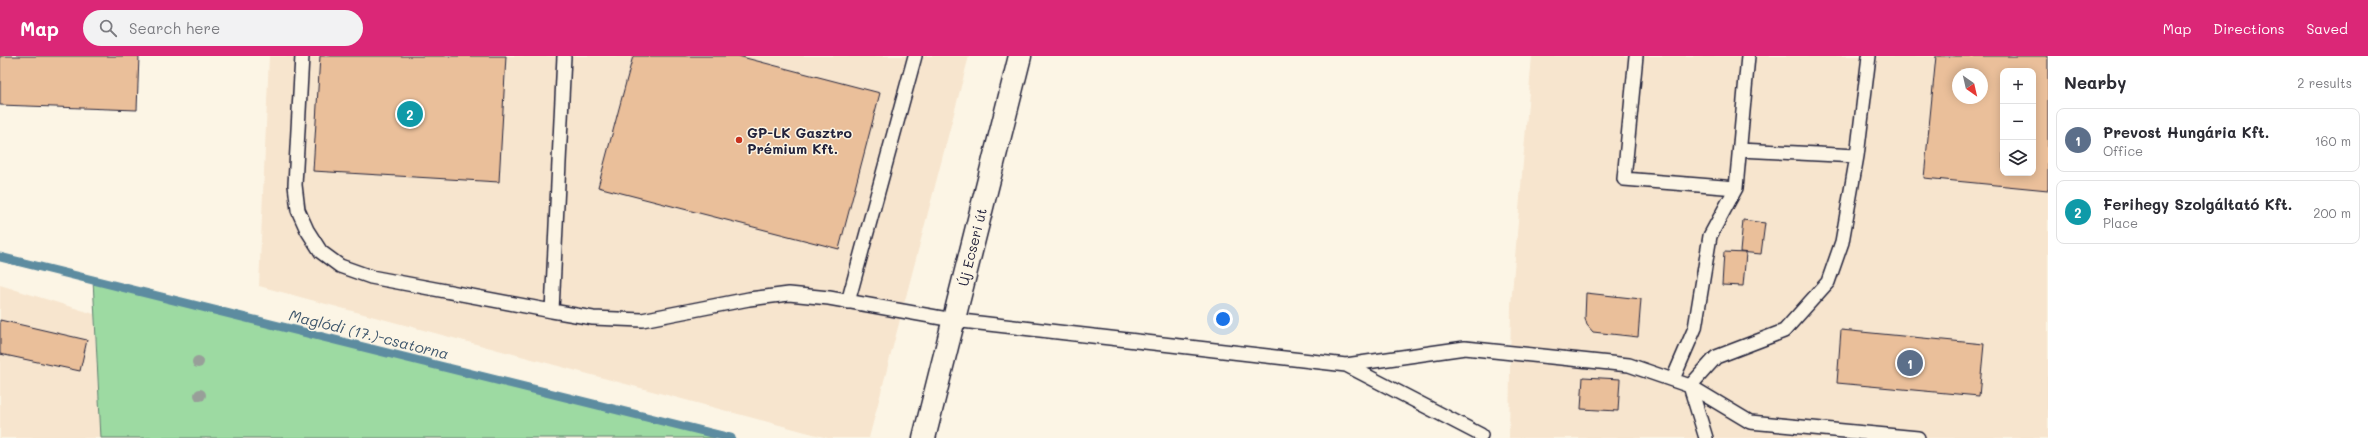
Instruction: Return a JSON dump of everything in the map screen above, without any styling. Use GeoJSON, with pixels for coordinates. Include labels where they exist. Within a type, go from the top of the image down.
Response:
{"type":"FeatureCollection","features":[{"type":"Feature","properties":{"kind":"main road","name":"Új Ecseri út"},"geometry":{"type":"LineString","coordinates":[[924,438],[1020,56]]}},
{"type":"Feature","properties":{"kind":"lane"},"geometry":{"type":"LineString","coordinates":[[302,56],[295,185],[298,210],[306,230],[321,252],[340,266],[371,277],[593,318],[642,320],[750,299],[789,294],[848,302],[953,320],[1346,365],[1465,348],[1629,365],[1690,386],[1750,422],[1918,438]]}},
{"type":"Feature","properties":{"kind":"lane"},"geometry":{"type":"LineString","coordinates":[[552,311],[564,56]]}},
{"type":"Feature","properties":{"kind":"lane"},"geometry":{"type":"LineString","coordinates":[[848,302],[915,56]]}},
{"type":"Feature","properties":{"kind":"lane"},"geometry":{"type":"LineString","coordinates":[[1636,56],[1624,179],[1736,188]]}},
{"type":"Feature","properties":{"kind":"lane"},"geometry":{"type":"LineString","coordinates":[[1673,379],[1695,328],[1710,236],[1736,188],[1748,56]]}},
{"type":"Feature","properties":{"kind":"lane"},"geometry":{"type":"LineString","coordinates":[[1690,386],[1716,357],[1784,331],[1828,282],[1842,242],[1857,156],[1869,56]]}},
{"type":"Feature","properties":{"kind":"lane"},"geometry":{"type":"LineString","coordinates":[[1740,150],[1857,156]]}},
{"type":"Feature","properties":{"kind":"lane"},"geometry":{"type":"LineString","coordinates":[[1346,365],[1481,435]]}},
{"type":"Feature","properties":{"kind":"lane"},"geometry":{"type":"LineString","coordinates":[[1690,386],[1706,438]]}},
{"type":"Feature","properties":{"kind":"shaded area"},"geometry":{"type":"Polygon","coordinates":[[[269,56],[969,56],[869,438],[828,438],[259,286],[269,56]]]}},
{"type":"Feature","properties":{"kind":"shaded area"},"geometry":{"type":"Polygon","coordinates":[[[1532,56],[2048,56],[2048,438],[1509,438],[1511,305],[1532,56]]]}},
{"type":"Feature","properties":{"kind":"shaded area"},"geometry":{"type":"Polygon","coordinates":[[[0,285],[94,314],[101,438],[0,438],[0,285]]]}},
{"type":"Feature","properties":{"kind":"green space"},"geometry":{"type":"Polygon","coordinates":[[[93,280],[732,438],[101,438],[93,280]]]}},
{"type":"Feature","properties":{"kind":"building"},"geometry":{"type":"Polygon","coordinates":[[[0,56],[139,56],[137,110],[0,105],[0,56]]]}},
{"type":"Feature","properties":{"kind":"building"},"geometry":{"type":"Polygon","coordinates":[[[320,56],[506,56],[499,182],[313,171],[320,56]]]}},
{"type":"Feature","properties":{"kind":"building","name":"GP-LK Gasztro Prémium Kft."},"geometry":{"type":"Polygon","coordinates":[[[633,56],[738,56],[880,93],[839,249],[598,187],[633,56]]]}},
{"type":"Feature","properties":{"kind":"building"},"geometry":{"type":"Polygon","coordinates":[[[1936,56],[2048,56],[2048,190],[1924,178],[1936,56]]]}},
{"type":"Feature","properties":{"kind":"building"},"geometry":{"type":"Polygon","coordinates":[[[1743,220],[1765,223],[1761,254],[1740,252],[1743,220]]]}},
{"type":"Feature","properties":{"kind":"building"},"geometry":{"type":"Polygon","coordinates":[[[1724,252],[1746,253],[1743,286],[1722,285],[1724,252]]]}},
{"type":"Feature","properties":{"kind":"building"},"geometry":{"type":"Polygon","coordinates":[[[1586,293],[1641,299],[1638,337],[1593,332],[1587,325],[1585,318],[1586,293]]]}},
{"type":"Feature","properties":{"kind":"building"},"geometry":{"type":"Polygon","coordinates":[[[0,320],[87,340],[80,371],[0,354],[0,320]]]}},
{"type":"Feature","properties":{"kind":"building"},"geometry":{"type":"Polygon","coordinates":[[[1841,330],[1984,344],[1979,396],[1837,383],[1841,330]]]}},
{"type":"Feature","properties":{"kind":"building"},"geometry":{"type":"Polygon","coordinates":[[[1583,377],[1620,379],[1618,411],[1581,409],[1583,377]]]}},
{"type":"Feature","properties":{"kind":"waterway","name":"Maglódi (17.)-csatorna"},"geometry":{"type":"LineString","coordinates":[[0,257],[731,438]]}},
{"type":"Feature","properties":{"kind":"place","name":"Ferihegy Szolgáltató Kft."},"geometry":{"type":"Point","coordinates":[410,114]}},
{"type":"Feature","properties":{"kind":"place","name":"GP-LK Gasztro Prémium Kft."},"geometry":{"type":"Point","coordinates":[739,140]}},
{"type":"Feature","properties":{"kind":"place","name":"Prevost Hungária Kft."},"geometry":{"type":"Point","coordinates":[1910,363]}}]}
